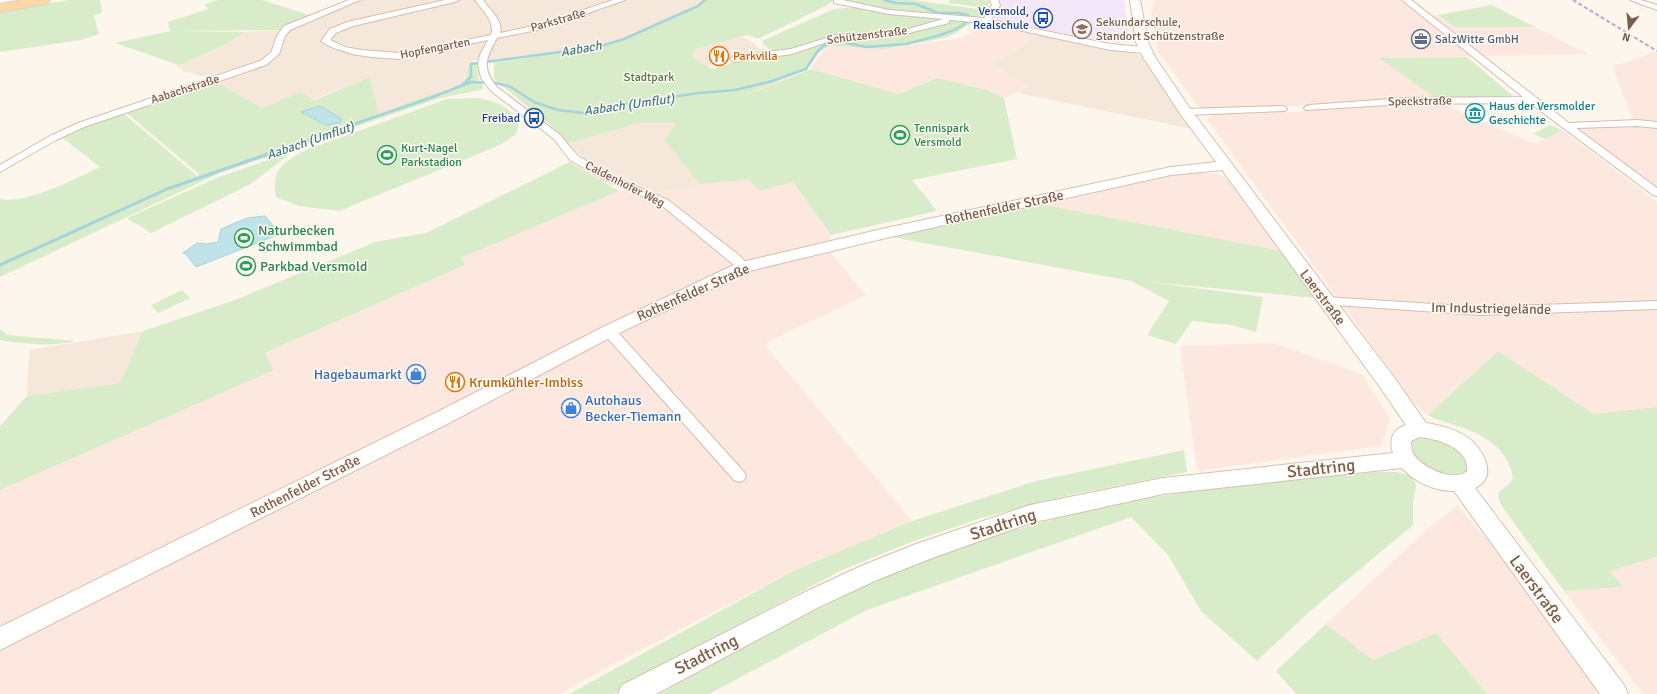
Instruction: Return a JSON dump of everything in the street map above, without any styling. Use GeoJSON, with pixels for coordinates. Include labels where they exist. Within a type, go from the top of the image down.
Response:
{"type":"FeatureCollection","features":[{"type":"Feature","properties":{"kind":"main road"},"geometry":{"type":"LineString","coordinates":[[0,8],[44,0]]}},
{"type":"Feature","properties":{"kind":"street","name":"Aabachstraße"},"geometry":{"type":"LineString","coordinates":[[0,169],[53,138],[81,125],[263,63],[275,54],[281,36],[288,28],[356,0]]}},
{"type":"Feature","properties":{"kind":"street","name":"Hopfengarten"},"geometry":{"type":"LineString","coordinates":[[455,0],[350,24],[333,31],[325,41],[337,48],[378,56],[400,56],[495,36]]}},
{"type":"Feature","properties":{"kind":"street"},"geometry":{"type":"LineString","coordinates":[[478,0],[494,20],[496,29],[495,36]]}},
{"type":"Feature","properties":{"kind":"street","name":"Parkstraße"},"geometry":{"type":"LineString","coordinates":[[495,36],[540,27],[621,0]]}},
{"type":"Feature","properties":{"kind":"street","name":"Schützenstraße"},"geometry":{"type":"LineString","coordinates":[[837,0],[889,12],[986,21],[1110,47],[1145,50]]}},
{"type":"Feature","properties":{"kind":"street"},"geometry":{"type":"LineString","coordinates":[[986,21],[996,5],[994,0]]}},
{"type":"Feature","properties":{"kind":"street"},"geometry":{"type":"LineString","coordinates":[[1135,0],[1145,50],[1186,112],[1225,165]]}},
{"type":"Feature","properties":{"kind":"street"},"geometry":{"type":"LineString","coordinates":[[1406,0],[1532,100],[1657,193]]}},
{"type":"Feature","properties":{"kind":"street"},"geometry":{"type":"LineString","coordinates":[[1634,0],[1657,8]]}},
{"type":"Feature","properties":{"kind":"street","name":"Schützenstraße"},"geometry":{"type":"LineString","coordinates":[[734,59],[792,51],[836,37],[905,32],[953,18]]}},
{"type":"Feature","properties":{"kind":"street","name":"Caldenhofer Weg"},"geometry":{"type":"LineString","coordinates":[[495,36],[484,55],[483,71],[488,83],[557,137],[574,158],[607,177],[664,202],[744,267]]}},
{"type":"Feature","properties":{"kind":"street","name":"Speckstraße"},"geometry":{"type":"LineString","coordinates":[[1309,108],[1405,101],[1532,100]]}},
{"type":"Feature","properties":{"kind":"street"},"geometry":{"type":"LineString","coordinates":[[1186,112],[1282,109]]}},
{"type":"Feature","properties":{"kind":"street"},"geometry":{"type":"LineString","coordinates":[[1567,126],[1637,122],[1657,124]]}},
{"type":"Feature","properties":{"kind":"street","name":"Rothenfelder Straße"},"geometry":{"type":"LineString","coordinates":[[0,639],[439,419],[609,331],[744,267],[886,232],[1163,172],[1225,165]]}},
{"type":"Feature","properties":{"kind":"street","name":"Laerstraße"},"geometry":{"type":"LineString","coordinates":[[1225,165],[1420,430]]}},
{"type":"Feature","properties":{"kind":"street","name":"Im Industriegelände"},"geometry":{"type":"LineString","coordinates":[[1326,301],[1480,310],[1657,305]]}},
{"type":"Feature","properties":{"kind":"street"},"geometry":{"type":"LineString","coordinates":[[609,331],[739,476]]}},
{"type":"Feature","properties":{"kind":"street"},"geometry":{"type":"LineString","coordinates":[[1420,430],[1430,430],[1451,438],[1469,451],[1475,458],[1478,467],[1476,475],[1470,481],[1460,484],[1441,482],[1424,475],[1412,467],[1406,460],[1400,447],[1401,438],[1408,432],[1420,430]]}},
{"type":"Feature","properties":{"kind":"street","name":"Stadtring"},"geometry":{"type":"LineString","coordinates":[[632,694],[810,600],[869,573],[924,550],[1030,514],[1163,486],[1406,460]]}},
{"type":"Feature","properties":{"kind":"street","name":"Laerstraße"},"geometry":{"type":"LineString","coordinates":[[1460,484],[1615,694]]}},
{"type":"Feature","properties":{"kind":"shaded area"},"geometry":{"type":"Polygon","coordinates":[[[360,0],[703,0],[697,5],[657,24],[623,38],[594,46],[491,62],[475,60],[467,64],[463,85],[422,97],[379,114],[370,77],[315,99],[301,92],[262,108],[211,79],[183,71],[178,66],[226,44],[245,32],[287,30],[360,0]]]}},
{"type":"Feature","properties":{"kind":"shaded area","name":"Sekundarschule, Standort Schützenstraße"},"geometry":{"type":"Polygon","coordinates":[[[998,0],[1124,0],[1130,42],[1118,43],[1071,36],[996,20],[994,18],[1000,5],[998,0]]]}},
{"type":"Feature","properties":{"kind":"shaded area"},"geometry":{"type":"Polygon","coordinates":[[[1156,0],[1400,0],[1420,16],[1438,15],[1454,27],[1535,27],[1588,54],[1380,58],[1435,98],[1375,100],[1282,107],[1200,109],[1157,50],[1151,10],[1156,0]]]}},
{"type":"Feature","properties":{"kind":"shaded area"},"geometry":{"type":"Polygon","coordinates":[[[988,24],[1038,35],[1009,55],[992,64],[1031,87],[1004,98],[987,90],[937,78],[899,94],[811,69],[818,56],[830,46],[884,49],[962,38],[988,24]]]}},
{"type":"Feature","properties":{"kind":"shaded area"},"geometry":{"type":"Polygon","coordinates":[[[1038,35],[1131,52],[1144,57],[1192,129],[1018,93],[1030,87],[991,64],[1009,55],[1038,35]]]}},
{"type":"Feature","properties":{"kind":"shaded area"},"geometry":{"type":"Polygon","coordinates":[[[743,37],[754,43],[761,51],[742,55],[708,66],[692,57],[694,49],[743,37]]]}},
{"type":"Feature","properties":{"kind":"shaded area"},"geometry":{"type":"Polygon","coordinates":[[[1654,52],[1657,53],[1657,122],[1632,119],[1613,67],[1654,52]]]}},
{"type":"Feature","properties":{"kind":"shaded area"},"geometry":{"type":"Polygon","coordinates":[[[1449,104],[1454,109],[1535,144],[1562,130],[1657,202],[1657,407],[1595,414],[1498,351],[1428,415],[1414,403],[1207,119],[1218,113],[1296,112],[1378,105],[1449,104]]]}},
{"type":"Feature","properties":{"kind":"shaded area"},"geometry":{"type":"Polygon","coordinates":[[[640,123],[678,123],[664,140],[700,184],[658,193],[587,162],[569,143],[640,123]]]}},
{"type":"Feature","properties":{"kind":"shaded area"},"geometry":{"type":"Polygon","coordinates":[[[1640,125],[1657,127],[1657,189],[1582,132],[1580,127],[1640,125]]]}},
{"type":"Feature","properties":{"kind":"shaded area"},"geometry":{"type":"Polygon","coordinates":[[[1197,172],[1216,174],[1225,177],[1233,183],[1283,251],[1039,204],[1167,176],[1197,172]]]}},
{"type":"Feature","properties":{"kind":"shaded area"},"geometry":{"type":"Polygon","coordinates":[[[749,180],[760,191],[793,182],[831,235],[829,251],[866,295],[764,344],[912,521],[795,570],[608,667],[560,694],[0,694],[0,490],[273,370],[264,354],[465,265],[461,258],[619,191],[658,193],[700,184],[749,180]]]}},
{"type":"Feature","properties":{"kind":"shaded area"},"geometry":{"type":"Polygon","coordinates":[[[143,331],[120,383],[27,396],[29,350],[143,331]]]}},
{"type":"Feature","properties":{"kind":"shaded area"},"geometry":{"type":"Polygon","coordinates":[[[1274,343],[1362,374],[1390,419],[1381,446],[1197,471],[1180,346],[1274,343]]]}},
{"type":"Feature","properties":{"kind":"shaded area"},"geometry":{"type":"Polygon","coordinates":[[[1457,506],[1490,543],[1601,694],[1487,694],[1436,633],[1373,660],[1326,624],[1423,533],[1457,506]]]}},
{"type":"Feature","properties":{"kind":"shaded area"},"geometry":{"type":"Polygon","coordinates":[[[1657,557],[1657,694],[1643,694],[1564,591],[1623,587],[1610,571],[1657,557]]]}},
{"type":"Feature","properties":{"kind":"green space"},"geometry":{"type":"Polygon","coordinates":[[[69,0],[100,0],[102,12],[94,16],[99,34],[81,40],[0,52],[0,12],[69,0]]]}},
{"type":"Feature","properties":{"kind":"green space"},"geometry":{"type":"Polygon","coordinates":[[[218,0],[262,0],[312,16],[282,30],[173,31],[245,32],[226,44],[178,66],[115,43],[170,31],[168,22],[208,9],[205,4],[218,0]]]}},
{"type":"Feature","properties":{"kind":"green space","name":"Stadtpark"},"geometry":{"type":"Polygon","coordinates":[[[705,0],[834,0],[824,7],[760,38],[755,38],[748,35],[694,49],[692,57],[713,69],[737,61],[787,54],[834,39],[898,34],[956,19],[885,11],[870,8],[847,0],[913,0],[985,10],[982,16],[956,33],[945,38],[884,49],[830,46],[819,52],[807,69],[739,98],[811,69],[899,94],[937,78],[987,90],[1004,98],[1017,159],[912,180],[937,211],[831,235],[793,182],[760,191],[749,180],[700,184],[664,140],[677,123],[640,123],[569,143],[549,124],[494,79],[494,63],[596,47],[624,39],[698,6],[705,0]]]}},
{"type":"Feature","properties":{"kind":"green space"},"geometry":{"type":"Polygon","coordinates":[[[950,0],[990,1],[987,8],[948,3],[950,0]]]}},
{"type":"Feature","properties":{"kind":"green space"},"geometry":{"type":"Polygon","coordinates":[[[1492,5],[1535,27],[1454,27],[1438,15],[1492,5]]]}},
{"type":"Feature","properties":{"kind":"green space"},"geometry":{"type":"Polygon","coordinates":[[[856,7],[945,19],[905,31],[836,36],[819,40],[795,49],[773,52],[763,44],[764,40],[834,9],[856,7]]]}},
{"type":"Feature","properties":{"kind":"green space"},"geometry":{"type":"Polygon","coordinates":[[[1467,57],[1513,96],[1506,98],[1435,98],[1379,58],[1467,57]]]}},
{"type":"Feature","properties":{"kind":"green space"},"geometry":{"type":"Polygon","coordinates":[[[477,62],[478,78],[484,88],[480,90],[440,98],[220,173],[0,277],[0,199],[11,200],[37,194],[65,184],[100,167],[60,136],[122,112],[197,176],[199,174],[124,111],[215,81],[262,108],[301,92],[315,100],[370,77],[379,114],[422,97],[464,85],[468,64],[477,62]]]}},
{"type":"Feature","properties":{"kind":"green space","name":"Kurt-Nagel Parkstadion"},"geometry":{"type":"Polygon","coordinates":[[[478,98],[497,103],[506,108],[519,123],[516,134],[500,145],[339,211],[299,206],[276,197],[275,179],[280,168],[285,163],[306,150],[447,99],[478,98]]]}},
{"type":"Feature","properties":{"kind":"green space"},"geometry":{"type":"Polygon","coordinates":[[[1550,125],[1562,130],[1545,139],[1533,134],[1550,125]]]}},
{"type":"Feature","properties":{"kind":"green space"},"geometry":{"type":"Polygon","coordinates":[[[292,152],[251,184],[151,233],[127,218],[219,177],[292,152]]]}},
{"type":"Feature","properties":{"kind":"green space"},"geometry":{"type":"Polygon","coordinates":[[[570,162],[619,191],[461,258],[465,265],[265,353],[274,370],[0,490],[0,426],[27,396],[120,383],[143,331],[235,300],[375,242],[426,233],[570,162]]]}},
{"type":"Feature","properties":{"kind":"green space"},"geometry":{"type":"Polygon","coordinates":[[[1039,204],[1283,251],[1315,298],[1150,282],[1263,297],[1256,332],[1231,325],[1192,321],[1176,344],[1147,335],[1169,301],[1131,281],[886,236],[1039,204]]]}},
{"type":"Feature","properties":{"kind":"green space"},"geometry":{"type":"Polygon","coordinates":[[[182,290],[190,298],[158,313],[151,305],[182,290]]]}},
{"type":"Feature","properties":{"kind":"green space"},"geometry":{"type":"Polygon","coordinates":[[[0,329],[7,335],[76,341],[57,344],[38,344],[0,340],[0,329]]]}},
{"type":"Feature","properties":{"kind":"green space"},"geometry":{"type":"Polygon","coordinates":[[[1498,351],[1594,414],[1657,407],[1657,557],[1610,571],[1623,587],[1564,591],[1501,505],[1499,499],[1500,492],[1513,478],[1511,468],[1500,451],[1485,438],[1476,433],[1428,415],[1498,351]]]}},
{"type":"Feature","properties":{"kind":"green space"},"geometry":{"type":"Polygon","coordinates":[[[1426,434],[1465,452],[1469,474],[1449,478],[1417,463],[1408,443],[1410,439],[1426,434]]]}},
{"type":"Feature","properties":{"kind":"green space"},"geometry":{"type":"Polygon","coordinates":[[[1184,450],[1187,472],[1070,495],[981,518],[911,542],[840,571],[690,651],[614,694],[569,694],[795,570],[912,521],[1036,481],[1184,450]]]}},
{"type":"Feature","properties":{"kind":"green space"},"geometry":{"type":"Polygon","coordinates":[[[1376,472],[1397,472],[1412,476],[1416,485],[1413,504],[1413,525],[1310,611],[1257,661],[1201,611],[1168,555],[1131,517],[867,610],[709,694],[659,694],[760,638],[871,583],[969,543],[1105,505],[1212,488],[1376,472]]]}},
{"type":"Feature","properties":{"kind":"green space"},"geometry":{"type":"Polygon","coordinates":[[[1326,624],[1373,660],[1436,633],[1487,694],[1296,694],[1276,671],[1326,624]]]}},
{"type":"Feature","properties":{"kind":"water"},"geometry":{"type":"Polygon","coordinates":[[[320,106],[342,119],[340,123],[326,125],[301,112],[320,106]]]}},
{"type":"Feature","properties":{"kind":"water","name":"Naturbecken Schwimmbad"},"geometry":{"type":"Polygon","coordinates":[[[265,216],[280,234],[196,267],[186,254],[183,253],[197,243],[206,244],[218,242],[221,229],[247,218],[265,216]]]}},
{"type":"Feature","properties":{"kind":"waterway","name":"Aabach"},"geometry":{"type":"LineString","coordinates":[[463,84],[471,77],[471,64],[597,47],[624,39],[698,6],[705,0]]}},
{"type":"Feature","properties":{"kind":"waterway","name":"Aabach (Umflut)"},"geometry":{"type":"LineString","coordinates":[[360,122],[471,82],[496,83],[511,87],[534,102],[558,110],[584,113],[624,104],[699,93],[735,90],[772,81],[806,69],[817,52],[823,46],[832,42],[842,42],[866,47],[906,44],[952,31],[963,25],[970,18],[968,15],[959,13],[938,13],[916,4],[896,3],[884,0]]}},
{"type":"Feature","properties":{"kind":"waterway","name":"Aabach (Umflut)"},"geometry":{"type":"LineString","coordinates":[[0,265],[167,189],[363,121]]}},
{"type":"Feature","properties":{"kind":"railway"},"geometry":{"type":"LineString","coordinates":[[1573,0],[1657,51]]}},
{"type":"Feature","properties":{"kind":"place","name":"Versmold, Realschule"},"geometry":{"type":"Point","coordinates":[1043,18]}},
{"type":"Feature","properties":{"kind":"place","name":"Sekundarschule, Standort Schützenstraße"},"geometry":{"type":"Point","coordinates":[1082,29]}},
{"type":"Feature","properties":{"kind":"place","name":"SalzWitte GmbH"},"geometry":{"type":"Point","coordinates":[1421,39]}},
{"type":"Feature","properties":{"kind":"place","name":"Parkvilla"},"geometry":{"type":"Point","coordinates":[719,56]}},
{"type":"Feature","properties":{"kind":"place","name":"Haus der Versmolder Geschichte"},"geometry":{"type":"Point","coordinates":[1475,113]}},
{"type":"Feature","properties":{"kind":"place","name":"Freibad"},"geometry":{"type":"Point","coordinates":[534,118]}},
{"type":"Feature","properties":{"kind":"place","name":"Tennispark Versmold"},"geometry":{"type":"Point","coordinates":[900,135]}},
{"type":"Feature","properties":{"kind":"place","name":"Kurt-Nagel Parkstadion"},"geometry":{"type":"Point","coordinates":[387,155]}},
{"type":"Feature","properties":{"kind":"place","name":"Naturbecken Schwimmbad"},"geometry":{"type":"Point","coordinates":[244,238]}},
{"type":"Feature","properties":{"kind":"place","name":"Parkbad Versmold"},"geometry":{"type":"Point","coordinates":[246,266]}},
{"type":"Feature","properties":{"kind":"place","name":"Hagebaumarkt"},"geometry":{"type":"Point","coordinates":[416,374]}},
{"type":"Feature","properties":{"kind":"place","name":"Krumkühler-Imbiss"},"geometry":{"type":"Point","coordinates":[455,382]}},
{"type":"Feature","properties":{"kind":"place","name":"Autohaus Becker-Tiemann"},"geometry":{"type":"Point","coordinates":[571,408]}}]}
